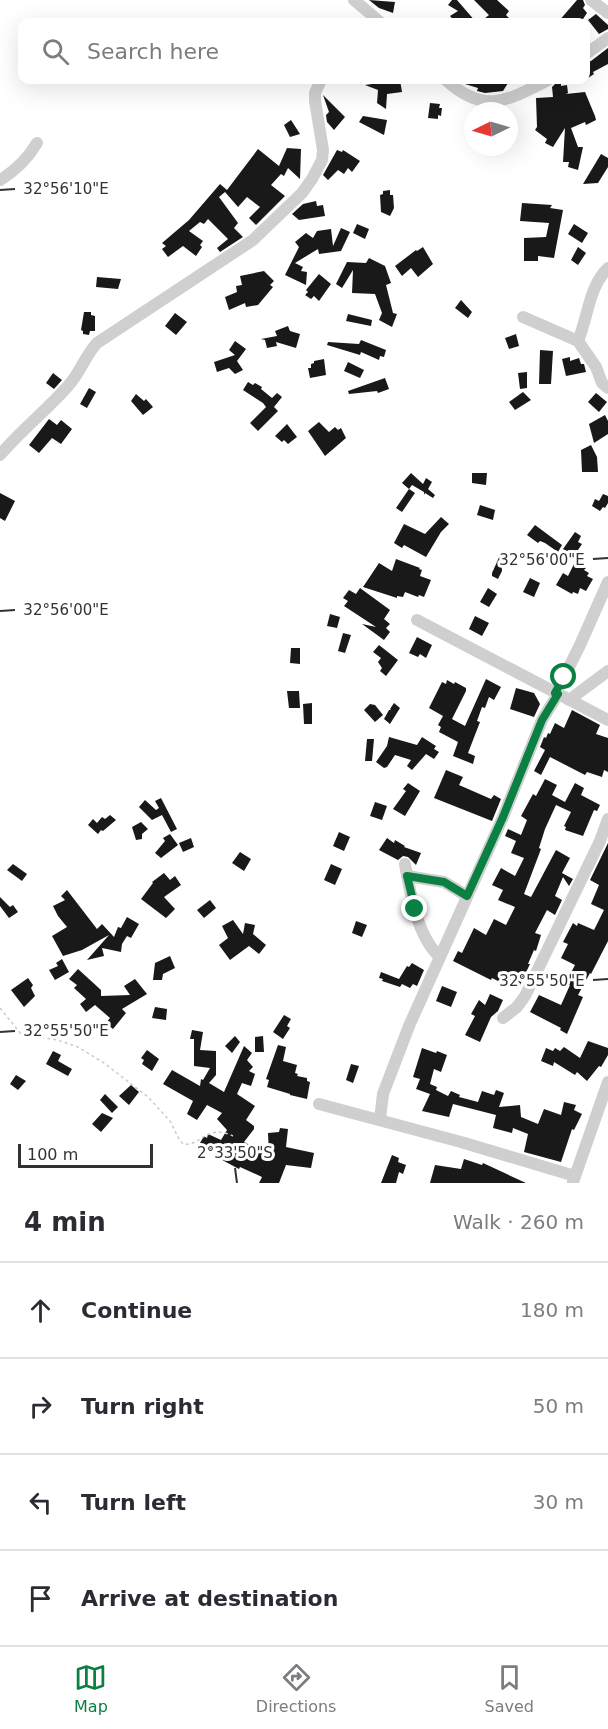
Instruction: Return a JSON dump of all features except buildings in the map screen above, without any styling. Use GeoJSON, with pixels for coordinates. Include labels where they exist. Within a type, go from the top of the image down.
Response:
{"type":"FeatureCollection","features":[{"type":"Feature","properties":{"kind":"street"},"geometry":{"type":"LineString","coordinates":[[354,0],[375,18]]}},
{"type":"Feature","properties":{"kind":"street"},"geometry":{"type":"LineString","coordinates":[[591,0],[608,14]]}},
{"type":"Feature","properties":{"kind":"street"},"geometry":{"type":"LineString","coordinates":[[590,51],[608,38]]}},
{"type":"Feature","properties":{"kind":"street"},"geometry":{"type":"LineString","coordinates":[[0,456],[16,436],[69,385],[97,343],[253,240],[302,193],[322,160],[323,150],[315,101],[315,93],[319,84]]}},
{"type":"Feature","properties":{"kind":"street"},"geometry":{"type":"LineString","coordinates":[[450,84],[469,98],[494,102],[538,84]]}},
{"type":"Feature","properties":{"kind":"street"},"geometry":{"type":"LineString","coordinates":[[0,180],[19,166],[37,143]]}},
{"type":"Feature","properties":{"kind":"street"},"geometry":{"type":"LineString","coordinates":[[578,341],[592,294],[602,274],[608,268]]}},
{"type":"Feature","properties":{"kind":"street"},"geometry":{"type":"LineString","coordinates":[[523,317],[578,341],[596,367],[600,379],[608,388]]}},
{"type":"Feature","properties":{"kind":"street"},"geometry":{"type":"LineString","coordinates":[[380,1119],[383,1094],[395,1060],[439,956],[503,817],[542,720],[561,696],[580,645],[608,582]]}},
{"type":"Feature","properties":{"kind":"street"},"geometry":{"type":"LineString","coordinates":[[417,620],[608,720]]}},
{"type":"Feature","properties":{"kind":"street"},"geometry":{"type":"LineString","coordinates":[[561,696],[608,671]]}},
{"type":"Feature","properties":{"kind":"street"},"geometry":{"type":"LineString","coordinates":[[503,1018],[517,1007],[525,996],[600,841],[608,819]]}},
{"type":"Feature","properties":{"kind":"street"},"geometry":{"type":"LineString","coordinates":[[439,956],[431,949],[425,938],[411,896],[406,870],[444,882],[467,896]]}},
{"type":"Feature","properties":{"kind":"street"},"geometry":{"type":"LineString","coordinates":[[319,1104],[380,1119],[574,1180],[608,1082]]}},
{"type":"Feature","properties":{"kind":"path"},"geometry":{"type":"LineString","coordinates":[[0,1008],[21,1034],[57,1040],[78,1047],[129,1081],[164,1114],[183,1144],[193,1143],[205,1134],[216,1132],[225,1132],[233,1136]]}},
{"type":"Feature","properties":{"kind":"route"},"geometry":{"type":"LineString","coordinates":[[415,909],[407,876],[444,882],[467,896],[503,817],[542,720],[558,694],[555,693],[564,677]]}}]}
